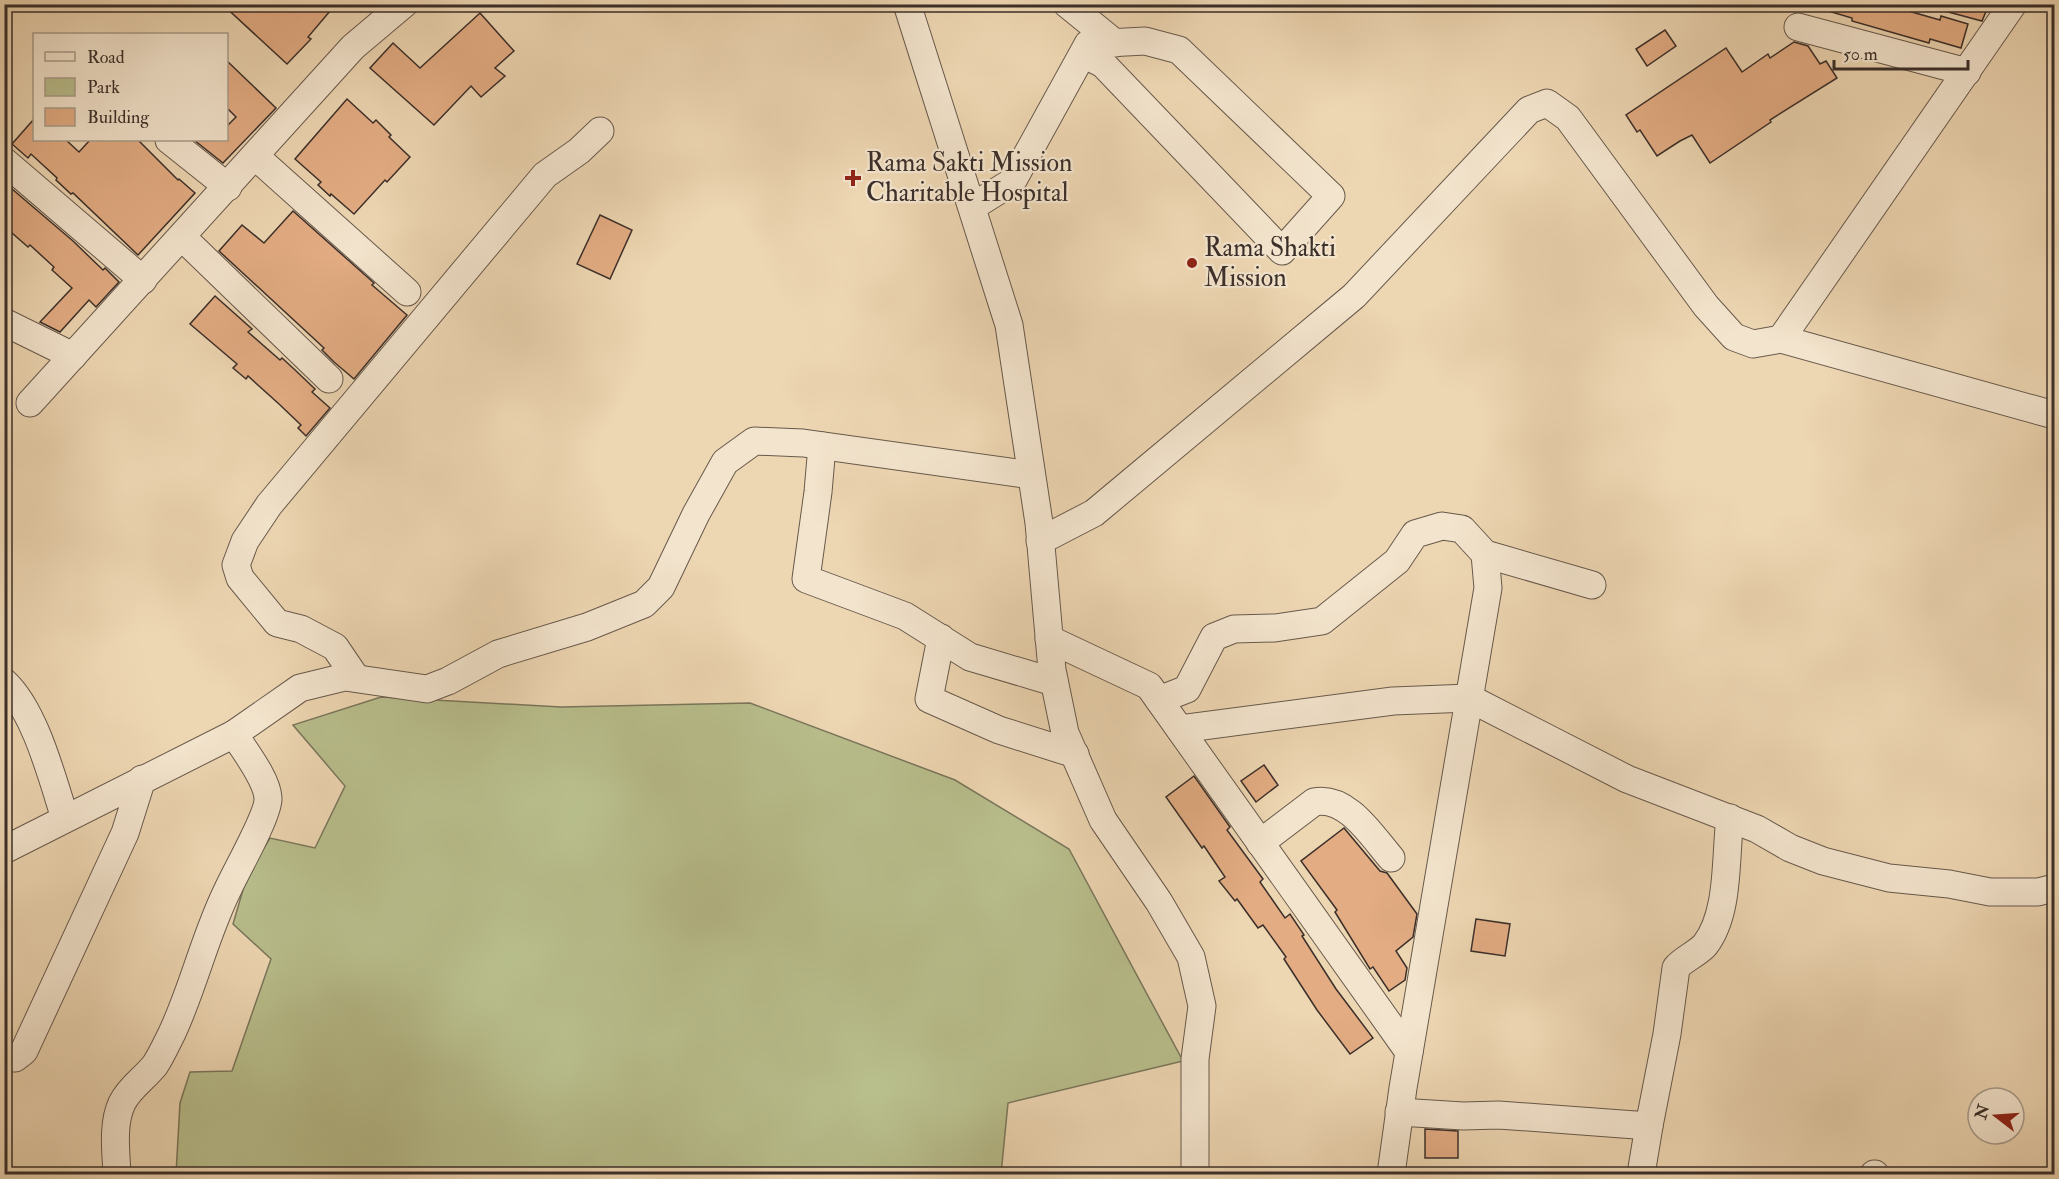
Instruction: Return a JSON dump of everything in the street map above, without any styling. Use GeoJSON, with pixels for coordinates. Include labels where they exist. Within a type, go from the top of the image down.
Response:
{"type":"FeatureCollection","features":[{"type":"Feature","properties":{"kind":"street"},"geometry":{"type":"LineString","coordinates":[[30,403],[353,47],[404,4]]}},
{"type":"Feature","properties":{"kind":"street"},"geometry":{"type":"LineString","coordinates":[[907,4],[1009,325],[1040,540],[1054,682],[1065,733],[1103,820],[1159,902],[1191,957],[1202,1006],[1195,1059],[1194,1173]]}},
{"type":"Feature","properties":{"kind":"street"},"geometry":{"type":"LineString","coordinates":[[1067,4],[1115,43]]}},
{"type":"Feature","properties":{"kind":"street"},"geometry":{"type":"LineString","coordinates":[[1780,339],[2013,4]]}},
{"type":"Feature","properties":{"kind":"street"},"geometry":{"type":"LineString","coordinates":[[1798,27],[1967,72]]}},
{"type":"Feature","properties":{"kind":"street"},"geometry":{"type":"LineString","coordinates":[[972,207],[1012,182],[1088,44],[1145,41],[1179,50],[1331,196],[1282,251],[1103,64],[1083,54]]}},
{"type":"Feature","properties":{"kind":"street"},"geometry":{"type":"LineString","coordinates":[[1040,540],[1094,513],[1354,296],[1528,110],[1547,103],[1568,118],[1706,306],[1734,337],[1753,344],[1780,339],[2055,415]]}},
{"type":"Feature","properties":{"kind":"street"},"geometry":{"type":"LineString","coordinates":[[356,678],[335,647],[302,629],[278,623],[259,602],[240,578],[236,565],[245,541],[269,505],[545,175],[579,151],[600,131]]}},
{"type":"Feature","properties":{"kind":"street"},"geometry":{"type":"LineString","coordinates":[[170,141],[228,186]]}},
{"type":"Feature","properties":{"kind":"street"},"geometry":{"type":"LineString","coordinates":[[255,156],[407,292]]}},
{"type":"Feature","properties":{"kind":"street"},"geometry":{"type":"LineString","coordinates":[[4,161],[143,280]]}},
{"type":"Feature","properties":{"kind":"street"},"geometry":{"type":"LineString","coordinates":[[182,237],[329,379]]}},
{"type":"Feature","properties":{"kind":"street"},"geometry":{"type":"LineString","coordinates":[[4,322],[73,356]]}},
{"type":"Feature","properties":{"kind":"street"},"geometry":{"type":"LineString","coordinates":[[4,850],[234,734],[300,688],[345,677],[427,689],[448,681],[498,654],[587,627],[644,604],[661,587],[696,514],[725,462],[754,441],[822,446],[1031,475]]}},
{"type":"Feature","properties":{"kind":"street"},"geometry":{"type":"LineString","coordinates":[[822,446],[806,579],[905,616],[970,657],[1054,682]]}},
{"type":"Feature","properties":{"kind":"street"},"geometry":{"type":"LineString","coordinates":[[1159,700],[1187,689],[1214,637],[1234,629],[1275,628],[1322,621],[1397,561],[1415,534],[1442,526],[1462,529],[1485,554],[1592,585]]}},
{"type":"Feature","properties":{"kind":"street"},"geometry":{"type":"LineString","coordinates":[[1391,1174],[1399,1112],[1488,588],[1485,554]]}},
{"type":"Feature","properties":{"kind":"street"},"geometry":{"type":"LineString","coordinates":[[941,638],[929,699],[999,730],[1075,754]]}},
{"type":"Feature","properties":{"kind":"street"},"geometry":{"type":"LineString","coordinates":[[1049,639],[1149,686],[1409,1052]]}},
{"type":"Feature","properties":{"kind":"street"},"geometry":{"type":"LineString","coordinates":[[4,682],[17,693],[44,752],[65,818]]}},
{"type":"Feature","properties":{"kind":"street"},"geometry":{"type":"LineString","coordinates":[[1180,729],[1393,701],[1469,698],[1627,778],[1757,829],[1790,848],[1823,861],[1889,878],[1990,892],[2038,892],[2055,888]]}},
{"type":"Feature","properties":{"kind":"street"},"geometry":{"type":"LineString","coordinates":[[117,1174],[116,1127],[122,1103],[133,1086],[155,1065],[172,1032],[225,894],[262,819],[268,798],[263,780],[234,734]]}},
{"type":"Feature","properties":{"kind":"street"},"geometry":{"type":"LineString","coordinates":[[4,1055],[15,1058],[24,1051],[125,833],[142,779]]}},
{"type":"Feature","properties":{"kind":"street"},"geometry":{"type":"LineString","coordinates":[[1260,843],[1314,802],[1323,800],[1347,808],[1391,858]]}},
{"type":"Feature","properties":{"kind":"street"},"geometry":{"type":"LineString","coordinates":[[1641,1174],[1667,1034],[1676,968],[1705,944],[1718,920],[1730,818]]}},
{"type":"Feature","properties":{"kind":"street"},"geometry":{"type":"LineString","coordinates":[[1399,1112],[1463,1116],[1499,1115],[1649,1126]]}},
{"type":"Feature","properties":{"kind":"green space"},"geometry":{"type":"Polygon","coordinates":[[[381,697],[561,707],[750,703],[955,780],[1069,849],[1183,1061],[1008,1103],[1001,1174],[176,1174],[180,1103],[190,1072],[232,1071],[271,959],[233,924],[247,876],[270,838],[315,848],[345,786],[293,725],[381,697]]]}},
{"type":"Feature","properties":{"kind":"building"},"geometry":{"type":"Polygon","coordinates":[[[222,4],[336,4],[308,37],[311,39],[287,64],[222,4]]]}},
{"type":"Feature","properties":{"kind":"building"},"geometry":{"type":"Polygon","coordinates":[[[1818,4],[1884,4],[1940,20],[1941,16],[1968,24],[1961,48],[1930,39],[1929,43],[1852,21],[1852,18],[1818,8],[1818,4]]]}},
{"type":"Feature","properties":{"kind":"building"},"geometry":{"type":"Polygon","coordinates":[[[1938,4],[1989,4],[1982,21],[1937,9],[1938,4]]]}},
{"type":"Feature","properties":{"kind":"building"},"geometry":{"type":"Polygon","coordinates":[[[480,13],[514,51],[495,68],[505,76],[481,97],[471,86],[434,125],[370,68],[393,43],[420,68],[480,13]]]}},
{"type":"Feature","properties":{"kind":"building"},"geometry":{"type":"Polygon","coordinates":[[[1665,30],[1676,46],[1647,66],[1636,49],[1665,30]]]}},
{"type":"Feature","properties":{"kind":"building"},"geometry":{"type":"Polygon","coordinates":[[[1794,42],[1808,46],[1820,64],[1826,61],[1837,78],[1770,120],[1771,122],[1710,163],[1692,135],[1657,156],[1640,130],[1637,132],[1626,115],[1726,48],[1742,72],[1768,54],[1770,58],[1794,42]]]}},
{"type":"Feature","properties":{"kind":"building"},"geometry":{"type":"Polygon","coordinates":[[[228,62],[276,108],[223,163],[195,141],[228,141],[228,125],[236,117],[228,109],[228,62]]]}},
{"type":"Feature","properties":{"kind":"building"},"geometry":{"type":"Polygon","coordinates":[[[347,99],[373,123],[376,120],[391,135],[389,137],[410,157],[354,214],[318,185],[321,182],[295,159],[347,99]]]}},
{"type":"Feature","properties":{"kind":"building"},"geometry":{"type":"Polygon","coordinates":[[[33,120],[33,141],[67,141],[79,152],[89,141],[139,141],[178,180],[195,193],[138,255],[31,154],[28,158],[12,144],[33,120]]]}},
{"type":"Feature","properties":{"kind":"building"},"geometry":{"type":"Polygon","coordinates":[[[12,189],[119,282],[96,307],[89,300],[60,332],[40,322],[72,288],[30,245],[28,247],[4,226],[4,197],[12,189]]]}},
{"type":"Feature","properties":{"kind":"building"},"geometry":{"type":"Polygon","coordinates":[[[293,211],[407,315],[354,379],[322,350],[324,348],[219,251],[242,225],[264,243],[293,211]]]}},
{"type":"Feature","properties":{"kind":"building"},"geometry":{"type":"Polygon","coordinates":[[[600,215],[632,230],[610,279],[577,264],[600,215]]]}},
{"type":"Feature","properties":{"kind":"building"},"geometry":{"type":"Polygon","coordinates":[[[215,296],[252,329],[248,332],[280,360],[282,358],[315,389],[312,392],[330,408],[306,436],[298,428],[301,425],[248,376],[246,379],[233,368],[237,364],[190,324],[215,296]]]}},
{"type":"Feature","properties":{"kind":"building"},"geometry":{"type":"Polygon","coordinates":[[[1264,765],[1278,785],[1256,802],[1241,781],[1264,765]]]}},
{"type":"Feature","properties":{"kind":"building"},"geometry":{"type":"Polygon","coordinates":[[[1194,776],[1230,827],[1227,830],[1263,879],[1260,882],[1285,918],[1290,914],[1336,989],[1373,1038],[1350,1054],[1317,1010],[1284,959],[1286,957],[1263,925],[1258,928],[1237,899],[1235,901],[1219,881],[1225,877],[1166,797],[1194,776]]]}},
{"type":"Feature","properties":{"kind":"building"},"geometry":{"type":"Polygon","coordinates":[[[1344,828],[1380,871],[1387,873],[1417,914],[1413,937],[1396,951],[1407,968],[1405,980],[1389,991],[1373,967],[1370,969],[1335,912],[1337,910],[1301,861],[1344,828]]]}},
{"type":"Feature","properties":{"kind":"building"},"geometry":{"type":"Polygon","coordinates":[[[1476,919],[1510,924],[1505,956],[1471,951],[1476,919]]]}},
{"type":"Feature","properties":{"kind":"building"},"geometry":{"type":"Polygon","coordinates":[[[1425,1129],[1458,1131],[1458,1158],[1425,1158],[1425,1129]]]}},
{"type":"Feature","properties":{"kind":"place","name":"Rama Sakti Mission Charitable Hospital"},"geometry":{"type":"Point","coordinates":[853,178]}},
{"type":"Feature","properties":{"kind":"place","name":"Rama Shakti Mission"},"geometry":{"type":"Point","coordinates":[1192,263]}}]}
